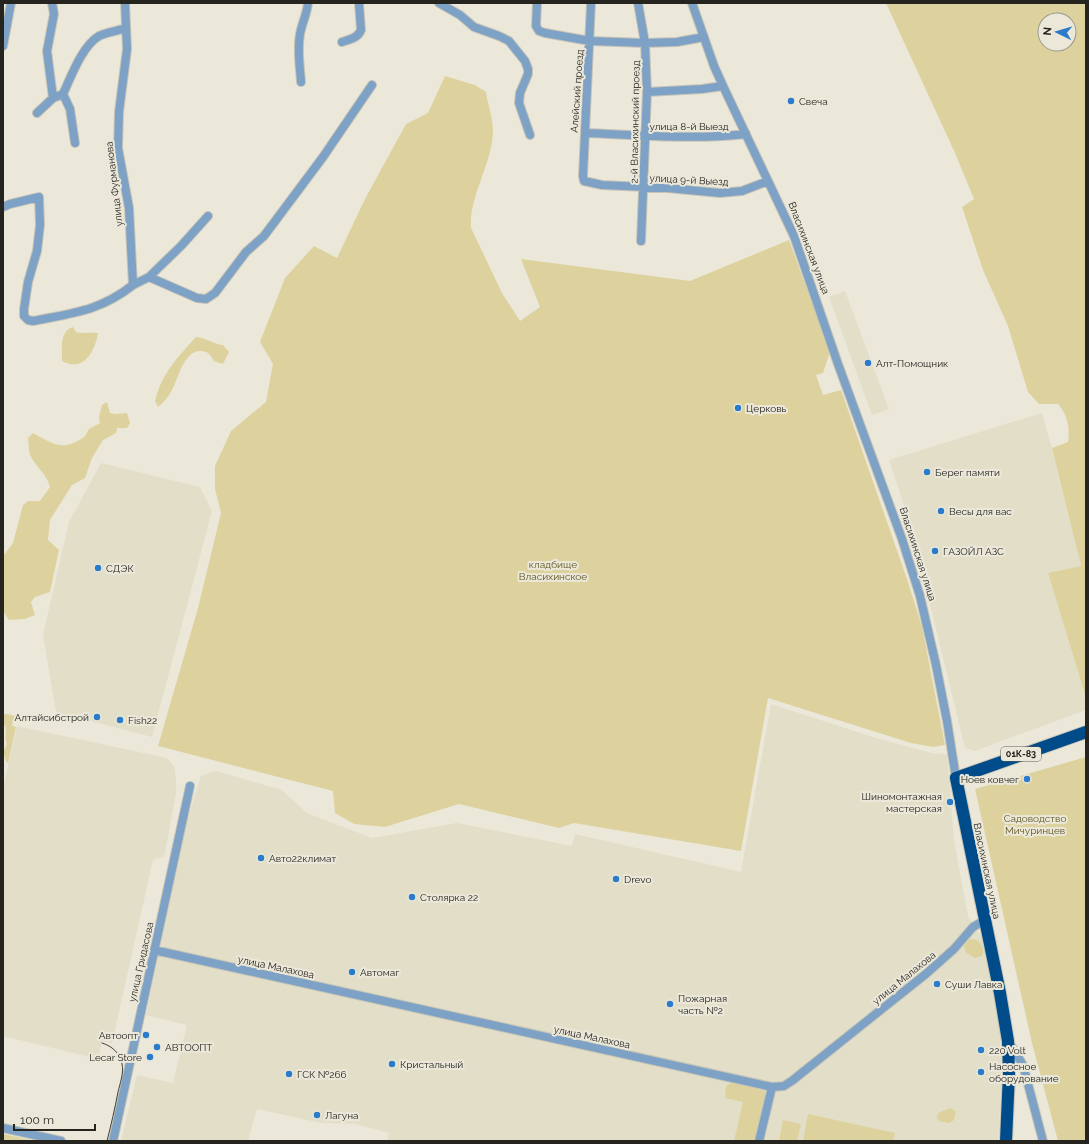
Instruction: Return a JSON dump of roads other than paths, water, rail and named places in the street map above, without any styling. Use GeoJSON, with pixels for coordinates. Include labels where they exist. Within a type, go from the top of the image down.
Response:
{"type":"FeatureCollection","features":[{"type":"Feature","properties":{"kind":"highway","name":"01К-83"},"geometry":{"type":"LineString","coordinates":[[956,778],[1086,732]]}},
{"type":"Feature","properties":{"kind":"highway","name":"Власихинская улица"},"geometry":{"type":"LineString","coordinates":[[956,778],[1000,993],[1008,1041],[1009,1073],[1006,1141]]}},
{"type":"Feature","properties":{"kind":"street"},"geometry":{"type":"LineString","coordinates":[[3,46],[11,3]]}},
{"type":"Feature","properties":{"kind":"street"},"geometry":{"type":"LineString","coordinates":[[52,3],[54,14],[46,51],[53,98]]}},
{"type":"Feature","properties":{"kind":"street","name":"улица Фурманова"},"geometry":{"type":"LineString","coordinates":[[125,3],[127,49],[119,112],[118,148],[129,208],[133,285]]}},
{"type":"Feature","properties":{"kind":"street"},"geometry":{"type":"LineString","coordinates":[[302,82],[299,41],[308,3]]}},
{"type":"Feature","properties":{"kind":"street"},"geometry":{"type":"LineString","coordinates":[[342,42],[360,34],[359,3]]}},
{"type":"Feature","properties":{"kind":"street"},"geometry":{"type":"LineString","coordinates":[[439,3],[460,15],[474,27],[510,41],[525,61],[528,74],[520,93],[519,103],[530,135]]}},
{"type":"Feature","properties":{"kind":"street"},"geometry":{"type":"LineString","coordinates":[[537,3],[536,26],[539,31],[590,41],[645,43],[677,42],[704,37]]}},
{"type":"Feature","properties":{"kind":"street","name":"Алейский проезд"},"geometry":{"type":"LineString","coordinates":[[584,181],[582,176],[591,3]]}},
{"type":"Feature","properties":{"kind":"street","name":"2-й Власихинский проезд"},"geometry":{"type":"LineString","coordinates":[[638,3],[645,43],[647,92],[641,241]]}},
{"type":"Feature","properties":{"kind":"street","name":"Власихинская улица"},"geometry":{"type":"LineString","coordinates":[[692,3],[723,86],[791,229],[838,364],[904,545],[920,596],[936,665],[956,778]]}},
{"type":"Feature","properties":{"kind":"street"},"geometry":{"type":"LineString","coordinates":[[37,113],[53,98],[63,94],[81,56],[99,36],[126,28]]}},
{"type":"Feature","properties":{"kind":"street"},"geometry":{"type":"LineString","coordinates":[[149,277],[197,298],[206,299],[216,293],[246,252],[264,236],[280,215],[323,157],[372,85]]}},
{"type":"Feature","properties":{"kind":"street"},"geometry":{"type":"LineString","coordinates":[[647,92],[702,89],[723,86]]}},
{"type":"Feature","properties":{"kind":"street"},"geometry":{"type":"LineString","coordinates":[[63,94],[70,109],[75,143]]}},
{"type":"Feature","properties":{"kind":"street","name":"улица 8-й Выезд"},"geometry":{"type":"LineString","coordinates":[[585,133],[646,136],[721,136],[746,134]]}},
{"type":"Feature","properties":{"kind":"street","name":"улица 9-й Выезд"},"geometry":{"type":"LineString","coordinates":[[584,181],[602,185],[720,193],[742,191],[768,181]]}},
{"type":"Feature","properties":{"kind":"street"},"geometry":{"type":"LineString","coordinates":[[3,207],[10,204],[39,198],[40,225],[37,251],[28,282],[24,309],[24,316],[28,320],[33,321],[93,308],[120,295],[133,285],[149,277],[181,246],[208,216]]}},
{"type":"Feature","properties":{"kind":"street","name":"улица Гридасова"},"geometry":{"type":"LineString","coordinates":[[112,1141],[190,786]]}},
{"type":"Feature","properties":{"kind":"street","name":"улица Малахова"},"geometry":{"type":"LineString","coordinates":[[154,950],[772,1087],[784,1086],[793,1080],[927,973],[954,949],[973,927],[985,920]]}},
{"type":"Feature","properties":{"kind":"street"},"geometry":{"type":"LineString","coordinates":[[1008,1041],[1023,1065],[1043,1141]]}},
{"type":"Feature","properties":{"kind":"street"},"geometry":{"type":"LineString","coordinates":[[759,1141],[772,1087]]}},
{"type":"Feature","properties":{"kind":"street"},"geometry":{"type":"LineString","coordinates":[[3,1128],[61,1141]]}},
{"type":"Feature","properties":{"kind":"tram line"},"geometry":{"type":"LineString","coordinates":[[102,1043],[109,1046],[117,1053],[121,1060],[122,1067],[122,1078],[107,1141]]}},
{"type":"Feature","properties":{"kind":"place","name":"Свеча"},"geometry":{"type":"Point","coordinates":[791,101]}},
{"type":"Feature","properties":{"kind":"place","name":"Алт-Помощник"},"geometry":{"type":"Point","coordinates":[868,363]}},
{"type":"Feature","properties":{"kind":"place","name":"Церковь"},"geometry":{"type":"Point","coordinates":[738,408]}},
{"type":"Feature","properties":{"kind":"place","name":"Берег памяти"},"geometry":{"type":"Point","coordinates":[927,472]}},
{"type":"Feature","properties":{"kind":"place","name":"Весы для вас"},"geometry":{"type":"Point","coordinates":[941,511]}},
{"type":"Feature","properties":{"kind":"place","name":"ГАЗОЙЛ АЗС"},"geometry":{"type":"Point","coordinates":[935,551]}},
{"type":"Feature","properties":{"kind":"place","name":"СДЭК"},"geometry":{"type":"Point","coordinates":[98,568]}},
{"type":"Feature","properties":{"kind":"place","name":"Алтайсибстрой"},"geometry":{"type":"Point","coordinates":[97,717]}},
{"type":"Feature","properties":{"kind":"place","name":"Fish22"},"geometry":{"type":"Point","coordinates":[120,720]}},
{"type":"Feature","properties":{"kind":"place","name":"Ноев ковчег"},"geometry":{"type":"Point","coordinates":[1027,779]}},
{"type":"Feature","properties":{"kind":"place","name":"Шиномонтажная мастерская"},"geometry":{"type":"Point","coordinates":[950,802]}},
{"type":"Feature","properties":{"kind":"place","name":"Авто22климат"},"geometry":{"type":"Point","coordinates":[261,858]}},
{"type":"Feature","properties":{"kind":"place","name":"Drevo"},"geometry":{"type":"Point","coordinates":[616,879]}},
{"type":"Feature","properties":{"kind":"place","name":"Столярка 22"},"geometry":{"type":"Point","coordinates":[412,897]}},
{"type":"Feature","properties":{"kind":"place","name":"Автомаг"},"geometry":{"type":"Point","coordinates":[352,972]}},
{"type":"Feature","properties":{"kind":"place","name":"Суши Лавка"},"geometry":{"type":"Point","coordinates":[937,984]}},
{"type":"Feature","properties":{"kind":"place","name":"Пожарная часть №2"},"geometry":{"type":"Point","coordinates":[670,1004]}},
{"type":"Feature","properties":{"kind":"place","name":"Автоопт"},"geometry":{"type":"Point","coordinates":[146,1035]}},
{"type":"Feature","properties":{"kind":"place","name":"АВТООПТ"},"geometry":{"type":"Point","coordinates":[157,1047]}},
{"type":"Feature","properties":{"kind":"place","name":"220 Volt"},"geometry":{"type":"Point","coordinates":[981,1050]}},
{"type":"Feature","properties":{"kind":"place","name":"Lecar Store"},"geometry":{"type":"Point","coordinates":[150,1057]}},
{"type":"Feature","properties":{"kind":"place","name":"Кристальный"},"geometry":{"type":"Point","coordinates":[392,1064]}},
{"type":"Feature","properties":{"kind":"place","name":"Насосное оборудование"},"geometry":{"type":"Point","coordinates":[981,1072]}},
{"type":"Feature","properties":{"kind":"place","name":"ГСК №266"},"geometry":{"type":"Point","coordinates":[289,1074]}},
{"type":"Feature","properties":{"kind":"place","name":"Лагуна"},"geometry":{"type":"Point","coordinates":[317,1115]}},
{"type":"Feature","properties":{"kind":"park label","name":"кладбище Власихинское"},"geometry":{"type":"Point","coordinates":[553,570]}},
{"type":"Feature","properties":{"kind":"park label","name":"Садоводство Мичуринцев"},"geometry":{"type":"Point","coordinates":[1035,824]}}]}
